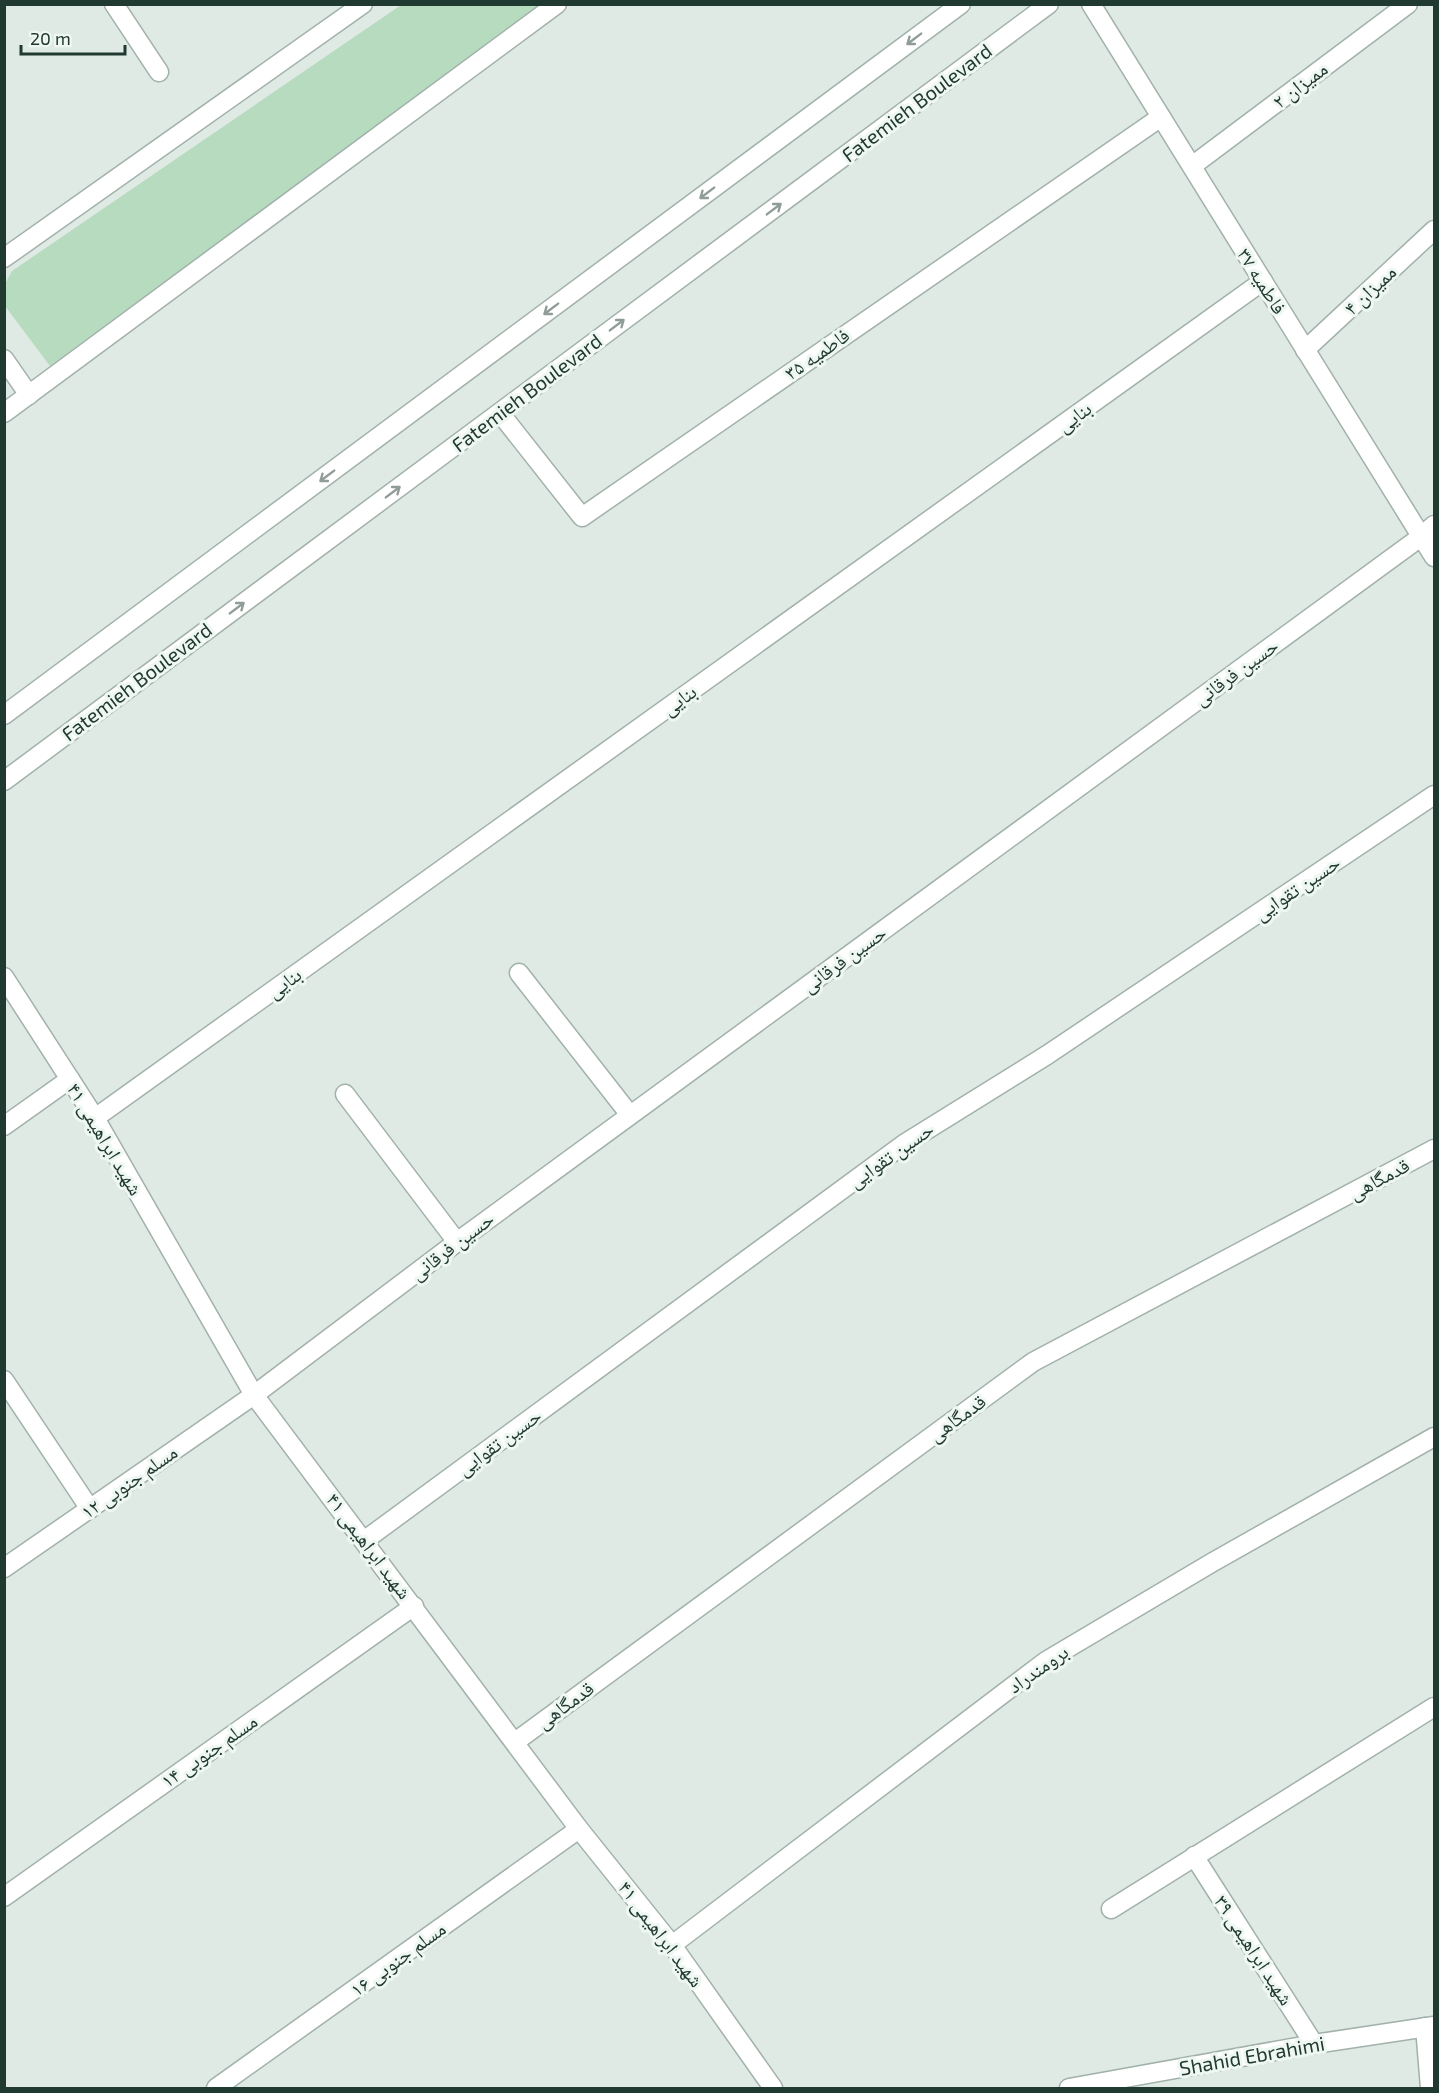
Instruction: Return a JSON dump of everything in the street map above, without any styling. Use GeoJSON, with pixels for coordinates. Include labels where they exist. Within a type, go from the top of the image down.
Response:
{"type":"FeatureCollection","features":[{"type":"Feature","properties":{"kind":"street"},"geometry":{"type":"LineString","coordinates":[[114,4],[159,72]]}},
{"type":"Feature","properties":{"kind":"street"},"geometry":{"type":"LineString","coordinates":[[4,258],[363,4]]}},
{"type":"Feature","properties":{"kind":"street"},"geometry":{"type":"LineString","coordinates":[[4,413],[557,4]]}},
{"type":"Feature","properties":{"kind":"street"},"geometry":{"type":"LineString","coordinates":[[4,715],[961,4]]}},
{"type":"Feature","properties":{"kind":"street","name":"Fatemieh Boulevard"},"geometry":{"type":"LineString","coordinates":[[4,781],[1049,4]]}},
{"type":"Feature","properties":{"kind":"street","name":"فاطمیه ۳۷"},"geometry":{"type":"LineString","coordinates":[[1091,4],[1305,350],[1428,530],[1434,557]]}},
{"type":"Feature","properties":{"kind":"street","name":"ممیزان ۲"},"geometry":{"type":"LineString","coordinates":[[1192,166],[1408,4]]}},
{"type":"Feature","properties":{"kind":"street","name":"فاطمیه ۳۵"},"geometry":{"type":"LineString","coordinates":[[500,412],[582,517],[1161,117]]}},
{"type":"Feature","properties":{"kind":"street","name":"ممیزان ۴"},"geometry":{"type":"LineString","coordinates":[[1305,350],[1434,230]]}},
{"type":"Feature","properties":{"kind":"street","name":"بنایی"},"geometry":{"type":"LineString","coordinates":[[95,1118],[1263,281]]}},
{"type":"Feature","properties":{"kind":"street"},"geometry":{"type":"LineString","coordinates":[[4,359],[28,395]]}},
{"type":"Feature","properties":{"kind":"street","name":"حسین فرقانی"},"geometry":{"type":"LineString","coordinates":[[254,1395],[457,1242],[1428,530]]}},
{"type":"Feature","properties":{"kind":"street","name":"حسین تقوایی"},"geometry":{"type":"LineString","coordinates":[[365,1540],[904,1144],[1047,1055],[1434,795]]}},
{"type":"Feature","properties":{"kind":"street"},"geometry":{"type":"LineString","coordinates":[[519,973],[630,1115]]}},
{"type":"Feature","properties":{"kind":"street","name":"شهید ابراهیمی ۴۱"},"geometry":{"type":"LineString","coordinates":[[4,977],[95,1118],[254,1395],[365,1540],[579,1829],[672,1945],[773,2088]]}},
{"type":"Feature","properties":{"kind":"street"},"geometry":{"type":"LineString","coordinates":[[4,1126],[70,1079]]}},
{"type":"Feature","properties":{"kind":"street"},"geometry":{"type":"LineString","coordinates":[[345,1094],[457,1242]]}},
{"type":"Feature","properties":{"kind":"street","name":"قدمگاهی"},"geometry":{"type":"LineString","coordinates":[[515,1742],[1033,1362],[1434,1149]]}},
{"type":"Feature","properties":{"kind":"street"},"geometry":{"type":"LineString","coordinates":[[4,1380],[90,1509]]}},
{"type":"Feature","properties":{"kind":"street","name":"مسلم جنوبی ۱۲"},"geometry":{"type":"LineString","coordinates":[[4,1568],[254,1395]]}},
{"type":"Feature","properties":{"kind":"street","name":"برومندراد"},"geometry":{"type":"LineString","coordinates":[[672,1945],[1046,1660],[1213,1562],[1434,1439]]}},
{"type":"Feature","properties":{"kind":"street","name":"مسلم جنوبی ۱۴"},"geometry":{"type":"LineString","coordinates":[[4,1897],[414,1606]]}},
{"type":"Feature","properties":{"kind":"street"},"geometry":{"type":"LineString","coordinates":[[1111,1909],[1434,1707]]}},
{"type":"Feature","properties":{"kind":"street","name":"مسلم جنوبی ۱۶"},"geometry":{"type":"LineString","coordinates":[[216,2088],[579,1829]]}},
{"type":"Feature","properties":{"kind":"street","name":"شهید ابراهیمی ۳۹"},"geometry":{"type":"LineString","coordinates":[[1194,1856],[1314,2044]]}},
{"type":"Feature","properties":{"kind":"street"},"geometry":{"type":"LineString","coordinates":[[1430,2026],[1430,2088]]}},
{"type":"Feature","properties":{"kind":"street","name":"Shahid Ebrahimi"},"geometry":{"type":"LineString","coordinates":[[1069,2088],[1314,2044],[1430,2026]]}},
{"type":"Feature","properties":{"kind":"green space"},"geometry":{"type":"Polygon","coordinates":[[[401,5],[541,5],[50,366],[5,306],[5,284],[12,271],[401,5]]]}}]}
